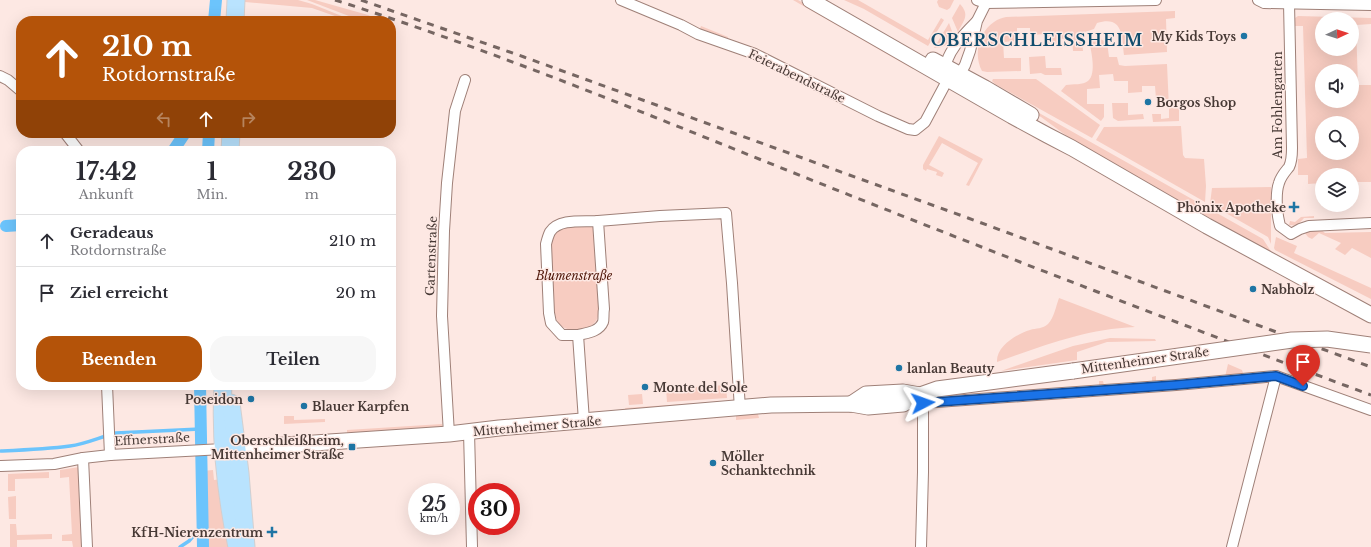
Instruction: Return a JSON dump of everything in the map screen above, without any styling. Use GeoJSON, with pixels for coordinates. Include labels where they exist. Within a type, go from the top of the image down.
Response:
{"type":"FeatureCollection","features":[{"type":"Feature","properties":{"kind":"main road"},"geometry":{"type":"LineString","coordinates":[[235,16],[236,0]]}},
{"type":"Feature","properties":{"kind":"main road"},"geometry":{"type":"LineString","coordinates":[[811,0],[857,16],[951,73],[1046,135],[1072,148],[1207,226],[1371,316]]}},
{"type":"Feature","properties":{"kind":"main road","name":"Mittenheimer Straße"},"geometry":{"type":"LineString","coordinates":[[223,449],[449,434],[584,421],[771,406],[851,404],[866,394],[903,392],[922,399],[937,389],[1292,340],[1327,339],[1371,345]]}},
{"type":"Feature","properties":{"kind":"main road"},"geometry":{"type":"LineString","coordinates":[[223,390],[223,449],[231,521],[237,547]]}},
{"type":"Feature","properties":{"kind":"main road"},"geometry":{"type":"LineString","coordinates":[[228,390],[223,449],[240,474],[246,547]]}},
{"type":"Feature","properties":{"kind":"street","name":"Feierabendstraße"},"geometry":{"type":"LineString","coordinates":[[621,0],[681,25],[698,34],[755,54],[878,116],[908,129],[915,130],[925,122],[951,73]]}},
{"type":"Feature","properties":{"kind":"street"},"geometry":{"type":"LineString","coordinates":[[951,73],[970,50],[982,2],[1156,0]]}},
{"type":"Feature","properties":{"kind":"street"},"geometry":{"type":"LineString","coordinates":[[1258,0],[1264,3],[1371,5]]}},
{"type":"Feature","properties":{"kind":"street","name":"Am Fohlengarten"},"geometry":{"type":"LineString","coordinates":[[1289,3],[1292,159],[1278,184],[1278,217],[1280,226],[1291,234],[1309,226],[1371,223]]}},
{"type":"Feature","properties":{"kind":"street"},"geometry":{"type":"LineString","coordinates":[[951,73],[949,55],[977,21]]}},
{"type":"Feature","properties":{"kind":"street"},"geometry":{"type":"LineString","coordinates":[[0,76],[16,87]]}},
{"type":"Feature","properties":{"kind":"street","name":"Gartenstraße"},"geometry":{"type":"LineString","coordinates":[[449,434],[442,316],[444,231],[447,183],[455,111],[465,80]]}},
{"type":"Feature","properties":{"kind":"street"},"geometry":{"type":"LineString","coordinates":[[69,138],[75,146]]}},
{"type":"Feature","properties":{"kind":"street"},"geometry":{"type":"LineString","coordinates":[[598,221],[604,309],[603,322],[598,328],[589,333],[562,335],[551,323],[549,313],[546,244],[549,234],[554,227],[565,223],[660,216],[726,209],[740,409]]}},
{"type":"Feature","properties":{"kind":"street"},"geometry":{"type":"LineString","coordinates":[[578,335],[584,421]]}},
{"type":"Feature","properties":{"kind":"street"},"geometry":{"type":"LineString","coordinates":[[1232,547],[1276,376],[1371,410]]}},
{"type":"Feature","properties":{"kind":"street","name":"Mittenheimer Straße"},"geometry":{"type":"LineString","coordinates":[[922,399],[1176,385],[1276,376]]}},
{"type":"Feature","properties":{"kind":"street"},"geometry":{"type":"LineString","coordinates":[[107,390],[110,455]]}},
{"type":"Feature","properties":{"kind":"street"},"geometry":{"type":"LineString","coordinates":[[921,547],[923,472],[922,399]]}},
{"type":"Feature","properties":{"kind":"street"},"geometry":{"type":"LineString","coordinates":[[469,432],[472,547]]}},
{"type":"Feature","properties":{"kind":"street","name":"Effnerstraße"},"geometry":{"type":"LineString","coordinates":[[1,466],[54,464],[83,458],[110,455],[223,449]]}},
{"type":"Feature","properties":{"kind":"street"},"geometry":{"type":"LineString","coordinates":[[83,458],[87,547]]}},
{"type":"Feature","properties":{"kind":"green space"},"geometry":{"type":"Polygon","coordinates":[[[245,0],[298,0],[342,16],[335,16],[312,8],[245,2],[245,0]]]}},
{"type":"Feature","properties":{"kind":"green space"},"geometry":{"type":"Polygon","coordinates":[[[307,0],[315,0],[370,16],[349,16],[307,0]]]}},
{"type":"Feature","properties":{"kind":"green space"},"geometry":{"type":"Polygon","coordinates":[[[793,0],[798,0],[915,65],[913,69],[793,0]]]}},
{"type":"Feature","properties":{"kind":"green space"},"geometry":{"type":"Polygon","coordinates":[[[844,0],[858,0],[928,40],[941,18],[944,20],[928,46],[864,9],[844,0]]]}},
{"type":"Feature","properties":{"kind":"green space"},"geometry":{"type":"Polygon","coordinates":[[[938,0],[954,0],[950,8],[947,10],[939,7],[937,2],[938,0]]]}},
{"type":"Feature","properties":{"kind":"green space"},"geometry":{"type":"Polygon","coordinates":[[[960,4],[965,11],[965,18],[958,32],[952,18],[960,4]]]}},
{"type":"Feature","properties":{"kind":"green space"},"geometry":{"type":"Polygon","coordinates":[[[1175,11],[1175,18],[1166,19],[1167,52],[1124,55],[1120,29],[1112,22],[1106,21],[1097,23],[1094,29],[1085,32],[1082,37],[1083,51],[1073,51],[1072,38],[1059,39],[1059,45],[1046,45],[1046,34],[1030,35],[1030,28],[1017,28],[1017,41],[1003,42],[1004,58],[1021,58],[1021,71],[987,72],[982,71],[979,64],[978,51],[981,37],[989,26],[998,19],[1006,17],[1175,11]]]}},
{"type":"Feature","properties":{"kind":"green space"},"geometry":{"type":"Polygon","coordinates":[[[1298,16],[1315,16],[1315,56],[1357,56],[1357,64],[1315,64],[1315,108],[1359,108],[1359,85],[1371,85],[1371,182],[1359,182],[1359,168],[1315,168],[1315,184],[1308,184],[1308,175],[1298,175],[1298,159],[1307,158],[1303,26],[1294,26],[1295,18],[1298,16]]]}},
{"type":"Feature","properties":{"kind":"green space"},"geometry":{"type":"Polygon","coordinates":[[[1359,18],[1371,18],[1371,24],[1359,25],[1359,18]]]}},
{"type":"Feature","properties":{"kind":"green space"},"geometry":{"type":"Polygon","coordinates":[[[949,23],[954,37],[946,45],[934,48],[949,23]]]}},
{"type":"Feature","properties":{"kind":"green space"},"geometry":{"type":"Polygon","coordinates":[[[701,26],[728,37],[728,38],[700,29],[701,26]]]}},
{"type":"Feature","properties":{"kind":"green space"},"geometry":{"type":"Polygon","coordinates":[[[1100,39],[1107,42],[1109,57],[1117,57],[1119,65],[1167,64],[1169,99],[1156,99],[1155,86],[1142,86],[1142,92],[1128,93],[1128,81],[1114,81],[1113,74],[1099,75],[1100,88],[1087,89],[1087,104],[1104,104],[1104,117],[1101,121],[1061,91],[1066,85],[1083,83],[1091,78],[1093,62],[1089,41],[1100,39]]]}},
{"type":"Feature","properties":{"kind":"green space"},"geometry":{"type":"Polygon","coordinates":[[[1045,56],[1046,68],[1061,68],[1062,75],[1045,75],[1041,73],[1030,74],[1029,57],[1045,56]]]}},
{"type":"Feature","properties":{"kind":"green space"},"geometry":{"type":"Polygon","coordinates":[[[993,79],[1036,79],[1100,125],[1092,138],[995,84],[992,81],[993,79]]]}},
{"type":"Feature","properties":{"kind":"green space"},"geometry":{"type":"Polygon","coordinates":[[[993,87],[1263,239],[1272,253],[1075,142],[1041,117],[993,87]]]}},
{"type":"Feature","properties":{"kind":"green space"},"geometry":{"type":"Polygon","coordinates":[[[1112,103],[1128,103],[1128,115],[1143,114],[1144,119],[1118,121],[1113,118],[1112,103]]]}},
{"type":"Feature","properties":{"kind":"green space"},"geometry":{"type":"Polygon","coordinates":[[[1169,108],[1179,108],[1179,121],[1153,122],[1152,114],[1161,114],[1161,119],[1169,118],[1169,108]]]}},
{"type":"Feature","properties":{"kind":"green space"},"geometry":{"type":"Polygon","coordinates":[[[1181,126],[1183,155],[1185,158],[1204,159],[1206,186],[1205,202],[1096,140],[1104,127],[1181,126]]]}},
{"type":"Feature","properties":{"kind":"green space"},"geometry":{"type":"Polygon","coordinates":[[[939,136],[983,159],[969,186],[966,185],[978,163],[942,143],[929,165],[944,173],[942,177],[936,175],[937,172],[927,169],[926,171],[923,169],[923,165],[939,136]]]}},
{"type":"Feature","properties":{"kind":"green space"},"geometry":{"type":"Polygon","coordinates":[[[1271,187],[1271,244],[1268,237],[1210,204],[1212,188],[1271,187]]]}},
{"type":"Feature","properties":{"kind":"green space"},"geometry":{"type":"Polygon","coordinates":[[[1314,216],[1314,218],[1304,218],[1296,225],[1289,225],[1290,221],[1295,222],[1301,217],[1314,216]]]}},
{"type":"Feature","properties":{"kind":"green space","name":"Blumenstraße"},"geometry":{"type":"Polygon","coordinates":[[[590,225],[594,230],[599,303],[598,315],[596,321],[592,325],[582,329],[571,330],[561,326],[555,315],[552,282],[551,240],[562,228],[590,225]]]}},
{"type":"Feature","properties":{"kind":"green space"},"geometry":{"type":"Polygon","coordinates":[[[1320,229],[1325,233],[1371,232],[1371,258],[1352,248],[1345,255],[1335,249],[1341,243],[1319,233],[1312,239],[1305,233],[1320,229]]]}},
{"type":"Feature","properties":{"kind":"green space"},"geometry":{"type":"Polygon","coordinates":[[[1276,237],[1297,246],[1294,253],[1371,288],[1371,299],[1275,250],[1276,237]]]}},
{"type":"Feature","properties":{"kind":"green space"},"geometry":{"type":"Polygon","coordinates":[[[1282,258],[1359,299],[1357,301],[1282,258]]]}},
{"type":"Feature","properties":{"kind":"green space"},"geometry":{"type":"Polygon","coordinates":[[[1059,298],[1135,327],[1099,331],[1064,339],[997,362],[1000,351],[1008,342],[1025,332],[1032,329],[1042,328],[1048,324],[1059,298]]]}},
{"type":"Feature","properties":{"kind":"green space"},"geometry":{"type":"Polygon","coordinates":[[[1110,338],[1155,339],[1156,341],[1107,342],[1077,352],[1077,360],[1001,371],[1073,346],[1110,338]]]}},
{"type":"Feature","properties":{"kind":"green space"},"geometry":{"type":"Polygon","coordinates":[[[1228,364],[1242,370],[1242,375],[1225,377],[1228,364]]]}},
{"type":"Feature","properties":{"kind":"green space"},"geometry":{"type":"Polygon","coordinates":[[[1156,376],[1156,383],[1099,387],[1099,381],[1103,381],[1104,385],[1152,381],[1152,377],[1156,376]]]}},
{"type":"Feature","properties":{"kind":"green space"},"geometry":{"type":"Polygon","coordinates":[[[726,385],[727,398],[667,402],[666,389],[726,385]]]}},
{"type":"Feature","properties":{"kind":"green space"},"geometry":{"type":"Polygon","coordinates":[[[642,394],[643,404],[629,405],[628,395],[642,394]]]}},
{"type":"Feature","properties":{"kind":"green space"},"geometry":{"type":"Polygon","coordinates":[[[727,401],[727,404],[626,411],[625,408],[727,401]]]}},
{"type":"Feature","properties":{"kind":"green space"},"geometry":{"type":"Polygon","coordinates":[[[755,412],[758,414],[759,418],[736,420],[736,415],[755,412]]]}},
{"type":"Feature","properties":{"kind":"green space"},"geometry":{"type":"Polygon","coordinates":[[[284,416],[294,416],[294,420],[325,419],[325,422],[284,424],[284,416]]]}},
{"type":"Feature","properties":{"kind":"green space"},"geometry":{"type":"Polygon","coordinates":[[[442,424],[442,428],[347,435],[347,430],[442,424]]]}},
{"type":"Feature","properties":{"kind":"green space"},"geometry":{"type":"Polygon","coordinates":[[[79,467],[82,547],[73,547],[72,541],[62,541],[62,535],[72,534],[69,477],[60,478],[60,470],[79,467]]]}},
{"type":"Feature","properties":{"kind":"green space"},"geometry":{"type":"Polygon","coordinates":[[[213,470],[214,480],[222,479],[232,547],[203,547],[202,471],[213,470]]]}},
{"type":"Feature","properties":{"kind":"green space"},"geometry":{"type":"Polygon","coordinates":[[[49,472],[49,478],[15,479],[15,491],[8,491],[8,474],[49,472]]]}},
{"type":"Feature","properties":{"kind":"green space"},"geometry":{"type":"Polygon","coordinates":[[[16,496],[16,519],[9,519],[8,497],[16,496]]]}},
{"type":"Feature","properties":{"kind":"green space"},"geometry":{"type":"Polygon","coordinates":[[[10,524],[16,524],[17,535],[52,534],[52,539],[17,540],[17,547],[10,547],[10,524]]]}},
{"type":"Feature","properties":{"kind":"waterway"},"geometry":{"type":"LineString","coordinates":[[214,16],[216,0]]}},
{"type":"Feature","properties":{"kind":"waterway"},"geometry":{"type":"LineString","coordinates":[[176,146],[182,138]]}},
{"type":"Feature","properties":{"kind":"waterway"},"geometry":{"type":"LineString","coordinates":[[208,146],[209,138]]}},
{"type":"Feature","properties":{"kind":"waterway"},"geometry":{"type":"LineString","coordinates":[[6,226],[16,225]]}},
{"type":"Feature","properties":{"kind":"waterway"},"geometry":{"type":"LineString","coordinates":[[200,390],[203,547]]}},
{"type":"Feature","properties":{"kind":"waterway"},"geometry":{"type":"LineString","coordinates":[[1,451],[70,446],[82,444],[116,433],[200,429]]}},
{"type":"Feature","properties":{"kind":"waterway"},"geometry":{"type":"LineString","coordinates":[[180,547],[189,541],[202,526]]}},
{"type":"Feature","properties":{"kind":"railway"},"geometry":{"type":"LineString","coordinates":[[335,0],[384,16]]}},
{"type":"Feature","properties":{"kind":"railway"},"geometry":{"type":"LineString","coordinates":[[361,0],[524,57],[968,218],[1371,367]]}},
{"type":"Feature","properties":{"kind":"railway"},"geometry":{"type":"LineString","coordinates":[[396,20],[564,81],[1007,257],[1371,395]]}},
{"type":"Feature","properties":{"kind":"place","name":"My Kids Toys"},"geometry":{"type":"Point","coordinates":[1244,36]}},
{"type":"Feature","properties":{"kind":"place","name":"Borgos Shop"},"geometry":{"type":"Point","coordinates":[1148,102]}},
{"type":"Feature","properties":{"kind":"place","name":"Phönix Apotheke"},"geometry":{"type":"Point","coordinates":[1294,207]}},
{"type":"Feature","properties":{"kind":"place","name":"Nabholz"},"geometry":{"type":"Point","coordinates":[1253,289]}},
{"type":"Feature","properties":{"kind":"place","name":"lanlan Beauty"},"geometry":{"type":"Point","coordinates":[899,368]}},
{"type":"Feature","properties":{"kind":"place","name":"Monte del Sole"},"geometry":{"type":"Point","coordinates":[645,387]}},
{"type":"Feature","properties":{"kind":"place","name":"Poseidon"},"geometry":{"type":"Point","coordinates":[251,399]}},
{"type":"Feature","properties":{"kind":"place","name":"Blauer Karpfen"},"geometry":{"type":"Point","coordinates":[304,406]}},
{"type":"Feature","properties":{"kind":"place","name":"Oberschleißheim, Mittenheimer Straße"},"geometry":{"type":"Point","coordinates":[352,447]}},
{"type":"Feature","properties":{"kind":"place","name":"Möller Schanktechnik"},"geometry":{"type":"Point","coordinates":[713,463]}},
{"type":"Feature","properties":{"kind":"place","name":"KfH-Nierenzentrum"},"geometry":{"type":"Point","coordinates":[272,532]}},
{"type":"Feature","properties":{"kind":"district","name":"OBERSCHLEISSHEIM"},"geometry":{"type":"Point","coordinates":[1037,40]}},
{"type":"Feature","properties":{"kind":"route"},"geometry":{"type":"LineString","coordinates":[[923,403],[1176,385],[1276,376],[1303,386]]}}]}
